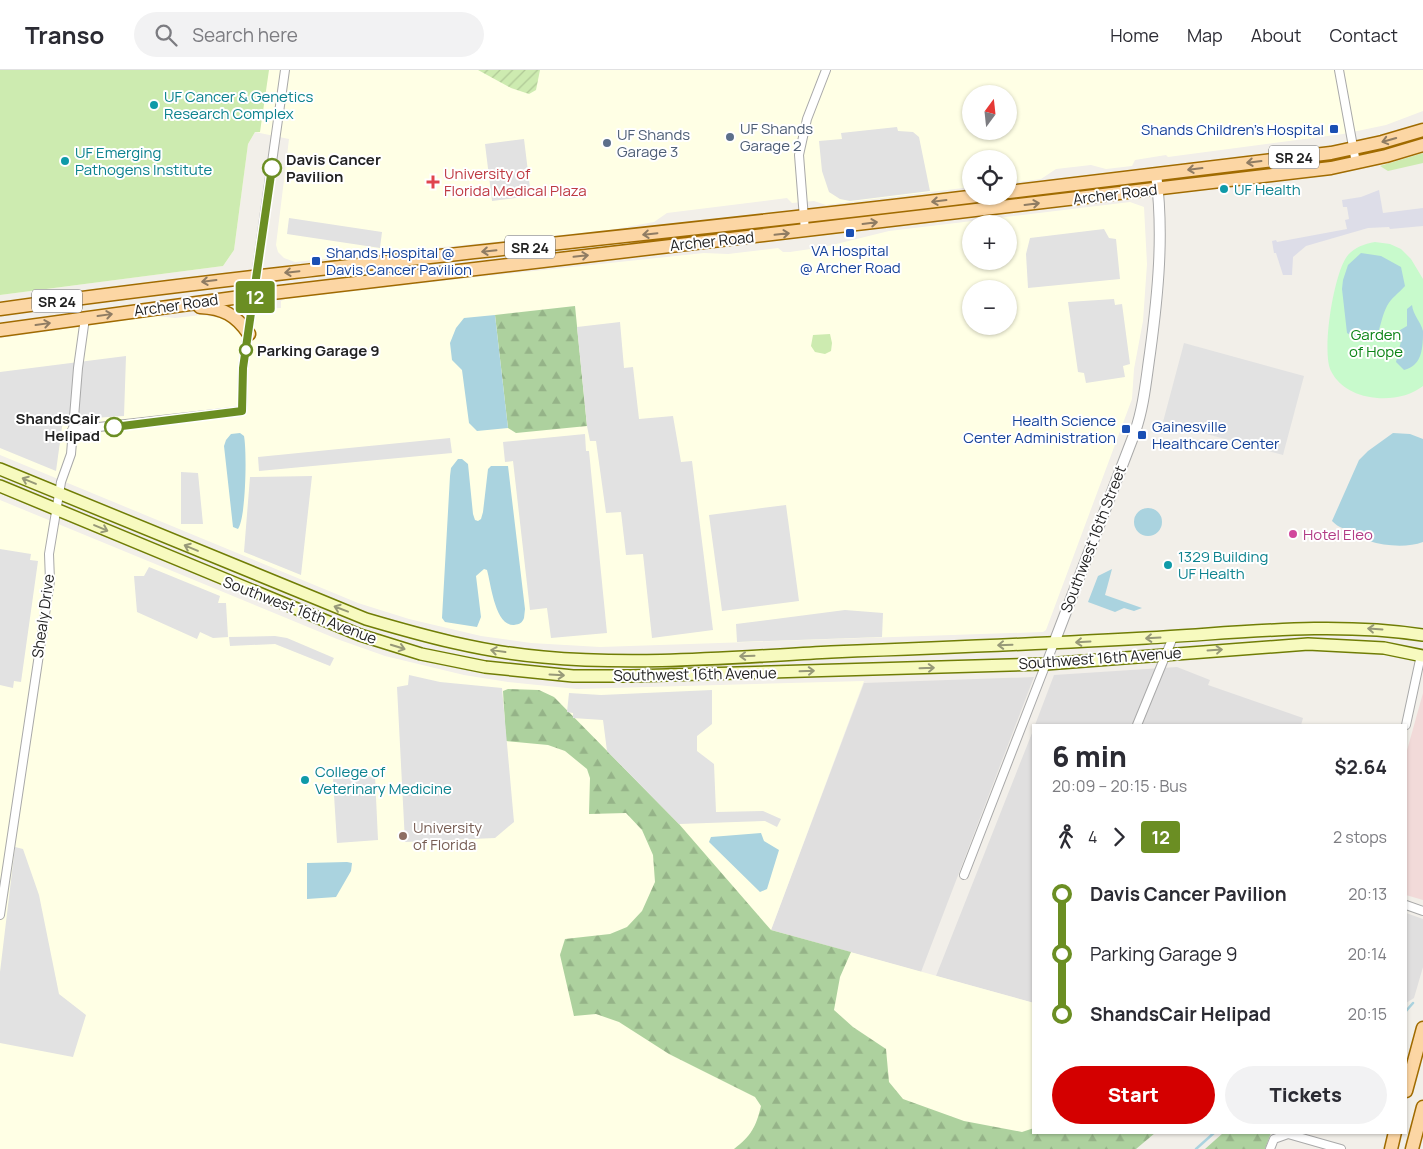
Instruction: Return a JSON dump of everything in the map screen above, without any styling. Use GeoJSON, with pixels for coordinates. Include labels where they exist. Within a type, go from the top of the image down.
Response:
{"type":"FeatureCollection","features":[{"type":"Feature","properties":{"kind":"main road","name":"Archer Road"},"geometry":{"type":"LineString","coordinates":[[1017,191],[1354,149],[1423,130]]}},
{"type":"Feature","properties":{"kind":"main road","name":"Archer Road"},"geometry":{"type":"LineString","coordinates":[[0,330],[255,295],[1356,164],[1423,145]]}},
{"type":"Feature","properties":{"kind":"main road","name":"Archer Road"},"geometry":{"type":"LineString","coordinates":[[0,309],[258,276],[803,218],[962,198]]}},
{"type":"Feature","properties":{"kind":"main road"},"geometry":{"type":"LineString","coordinates":[[175,306],[224,310],[240,321],[249,334]]}},
{"type":"Feature","properties":{"kind":"main road","name":"Southwest 16th Avenue"},"geometry":{"type":"LineString","coordinates":[[0,468],[366,619],[426,636],[489,650],[550,658],[633,660],[1054,643],[1310,628],[1363,628],[1423,635]]}},
{"type":"Feature","properties":{"kind":"main road","name":"Southwest 16th Avenue"},"geometry":{"type":"LineString","coordinates":[[0,486],[360,635],[421,654],[485,667],[547,674],[631,676],[1046,664],[1308,644],[1384,648],[1422,656]]}},
{"type":"Feature","properties":{"kind":"main road"},"geometry":{"type":"LineString","coordinates":[[1407,1087],[1423,1028]]}},
{"type":"Feature","properties":{"kind":"main road"},"geometry":{"type":"LineString","coordinates":[[1412,1149],[1423,1108]]}},
{"type":"Feature","properties":{"kind":"main road"},"geometry":{"type":"LineString","coordinates":[[1391,1149],[1395,1134]]}},
{"type":"Feature","properties":{"kind":"street"},"geometry":{"type":"LineString","coordinates":[[72,430],[242,411],[243,368],[258,276],[284,70]]}},
{"type":"Feature","properties":{"kind":"street"},"geometry":{"type":"LineString","coordinates":[[804,231],[799,169],[801,141],[807,119],[826,70]]}},
{"type":"Feature","properties":{"kind":"street"},"geometry":{"type":"LineString","coordinates":[[1339,70],[1356,164]]}},
{"type":"Feature","properties":{"kind":"street","name":"Southwest 16th Street"},"geometry":{"type":"LineString","coordinates":[[964,875],[1135,432],[1144,401],[1158,291],[1158,188],[1156,174]]}},
{"type":"Feature","properties":{"kind":"street","name":"Shealy Drive"},"geometry":{"type":"LineString","coordinates":[[0,915],[50,581],[49,554],[59,493],[69,461],[85,318]]}},
{"type":"Feature","properties":{"kind":"street"},"geometry":{"type":"LineString","coordinates":[[1137,724],[1173,637]]}},
{"type":"Feature","properties":{"kind":"street"},"geometry":{"type":"LineString","coordinates":[[1406,724],[1422,656]]}},
{"type":"Feature","properties":{"kind":"street"},"geometry":{"type":"LineString","coordinates":[[1407,905],[1423,911]]}},
{"type":"Feature","properties":{"kind":"street"},"geometry":{"type":"LineString","coordinates":[[1270,1149],[1274,1139],[1288,1134],[1341,1149]]}},
{"type":"Feature","properties":{"kind":"shaded area"},"geometry":{"type":"Polygon","coordinates":[[[0,70],[1423,70],[1423,111],[1386,125],[1343,134],[1168,157],[1166,155],[1135,160],[1132,166],[1106,169],[1091,165],[1056,169],[1041,179],[1017,182],[1017,150],[962,150],[962,188],[826,205],[814,201],[792,203],[787,198],[667,213],[654,222],[610,230],[295,262],[284,258],[278,252],[276,245],[289,139],[255,132],[248,144],[234,250],[223,266],[0,295],[0,70]]]}},
{"type":"Feature","properties":{"kind":"shaded area"},"geometry":{"type":"Polygon","coordinates":[[[897,127],[898,131],[913,132],[919,137],[930,191],[850,201],[840,199],[829,192],[822,171],[819,141],[842,139],[841,133],[897,127]]]}},
{"type":"Feature","properties":{"kind":"shaded area"},"geometry":{"type":"Polygon","coordinates":[[[524,139],[531,196],[492,201],[485,144],[524,139]]]}},
{"type":"Feature","properties":{"kind":"shaded area"},"geometry":{"type":"Polygon","coordinates":[[[1379,190],[1383,213],[1423,208],[1423,226],[1390,229],[1389,227],[1368,228],[1306,246],[1293,257],[1292,275],[1283,275],[1276,253],[1274,253],[1272,241],[1276,240],[1277,242],[1347,229],[1345,220],[1349,219],[1347,207],[1343,207],[1342,200],[1361,197],[1379,190]]]}},
{"type":"Feature","properties":{"kind":"shaded area"},"geometry":{"type":"Polygon","coordinates":[[[1130,202],[1144,207],[1147,264],[1143,321],[1134,369],[1132,399],[1046,630],[1043,632],[600,647],[531,643],[481,636],[409,619],[358,603],[0,455],[0,338],[155,316],[175,318],[201,315],[227,319],[243,309],[281,308],[281,301],[285,299],[459,279],[704,253],[728,254],[778,248],[783,252],[790,252],[824,247],[889,231],[962,222],[962,270],[1017,270],[1017,216],[1130,202]]]}},
{"type":"Feature","properties":{"kind":"shaded area"},"geometry":{"type":"Polygon","coordinates":[[[289,218],[382,232],[380,248],[287,234],[289,218]]]}},
{"type":"Feature","properties":{"kind":"shaded area"},"geometry":{"type":"Polygon","coordinates":[[[1104,229],[1109,238],[1116,239],[1120,279],[1028,288],[1026,254],[1030,238],[1104,229]]]}},
{"type":"Feature","properties":{"kind":"shaded area"},"geometry":{"type":"Polygon","coordinates":[[[1114,299],[1115,305],[1122,304],[1130,364],[1123,366],[1125,377],[1086,383],[1084,373],[1078,372],[1068,302],[1114,299]]]}},
{"type":"Feature","properties":{"kind":"shaded area"},"geometry":{"type":"Polygon","coordinates":[[[620,322],[624,368],[633,367],[639,419],[673,416],[681,462],[692,461],[713,630],[652,638],[643,554],[626,555],[621,512],[606,513],[596,441],[590,441],[587,426],[577,327],[620,322]]]}},
{"type":"Feature","properties":{"kind":"shaded area"},"geometry":{"type":"Polygon","coordinates":[[[1184,343],[1304,376],[1283,455],[1163,422],[1184,343]]]}},
{"type":"Feature","properties":{"kind":"shaded area"},"geometry":{"type":"Polygon","coordinates":[[[126,356],[124,416],[63,420],[56,471],[0,448],[0,372],[126,356]]]}},
{"type":"Feature","properties":{"kind":"shaded area"},"geometry":{"type":"Polygon","coordinates":[[[585,434],[586,451],[589,451],[607,633],[551,638],[547,608],[530,610],[513,461],[505,462],[503,442],[585,434]]]}},
{"type":"Feature","properties":{"kind":"shaded area"},"geometry":{"type":"Polygon","coordinates":[[[450,438],[452,453],[259,471],[258,457],[450,438]]]}},
{"type":"Feature","properties":{"kind":"shaded area"},"geometry":{"type":"Polygon","coordinates":[[[181,472],[198,473],[203,524],[181,524],[181,472]]]}},
{"type":"Feature","properties":{"kind":"shaded area"},"geometry":{"type":"Polygon","coordinates":[[[312,476],[301,575],[244,552],[250,477],[312,476]]]}},
{"type":"Feature","properties":{"kind":"shaded area","name":"University of Florida"},"geometry":{"type":"Polygon","coordinates":[[[0,500],[337,639],[385,656],[464,675],[508,682],[577,689],[864,681],[771,930],[1032,1002],[1032,1134],[1034,1134],[1034,1149],[0,1149],[0,500]]]}},
{"type":"Feature","properties":{"kind":"shaded area"},"geometry":{"type":"Polygon","coordinates":[[[786,505],[799,601],[722,611],[709,515],[786,505]]]}},
{"type":"Feature","properties":{"kind":"shaded area"},"geometry":{"type":"Polygon","coordinates":[[[0,549],[31,554],[30,560],[38,561],[21,682],[14,681],[13,688],[0,685],[0,549]]]}},
{"type":"Feature","properties":{"kind":"shaded area"},"geometry":{"type":"Polygon","coordinates":[[[149,567],[220,596],[218,603],[226,603],[228,637],[213,638],[200,632],[197,639],[137,612],[134,576],[144,576],[149,567]]]}},
{"type":"Feature","properties":{"kind":"shaded area"},"geometry":{"type":"Polygon","coordinates":[[[845,610],[883,613],[882,637],[737,642],[736,624],[845,610]]]}},
{"type":"Feature","properties":{"kind":"shaded area"},"geometry":{"type":"Polygon","coordinates":[[[275,636],[287,638],[334,658],[330,666],[275,644],[230,646],[229,637],[275,636]]]}},
{"type":"Feature","properties":{"kind":"shaded area"},"geometry":{"type":"Polygon","coordinates":[[[1177,667],[1210,680],[1208,685],[1303,718],[1301,724],[1035,724],[1054,675],[1177,667]]]}},
{"type":"Feature","properties":{"kind":"shaded area"},"geometry":{"type":"Polygon","coordinates":[[[409,675],[440,682],[502,688],[514,822],[495,838],[405,842],[397,687],[408,685],[409,675]]]}},
{"type":"Feature","properties":{"kind":"shaded area"},"geometry":{"type":"Polygon","coordinates":[[[1034,677],[921,972],[771,930],[864,683],[1034,677]]]}},
{"type":"Feature","properties":{"kind":"shaded area"},"geometry":{"type":"Polygon","coordinates":[[[712,690],[712,724],[697,736],[697,751],[714,764],[716,812],[763,811],[781,819],[777,827],[765,821],[679,824],[607,751],[603,720],[573,718],[573,713],[567,712],[569,693],[601,695],[712,690]]]}},
{"type":"Feature","properties":{"kind":"shaded area"},"geometry":{"type":"Polygon","coordinates":[[[1423,693],[1423,900],[1407,895],[1407,750],[1423,693]]]}},
{"type":"Feature","properties":{"kind":"shaded area"},"geometry":{"type":"Polygon","coordinates":[[[1032,733],[1032,1002],[936,976],[1032,733]]]}},
{"type":"Feature","properties":{"kind":"shaded area"},"geometry":{"type":"Polygon","coordinates":[[[375,776],[378,840],[337,843],[333,779],[375,776]]]}},
{"type":"Feature","properties":{"kind":"shaded area"},"geometry":{"type":"Polygon","coordinates":[[[15,847],[23,849],[39,895],[59,994],[86,1015],[73,1057],[0,1043],[0,972],[15,847]]]}},
{"type":"Feature","properties":{"kind":"shaded area"},"geometry":{"type":"Polygon","coordinates":[[[1407,913],[1423,919],[1423,967],[1414,998],[1407,1002],[1407,913]]]}},
{"type":"Feature","properties":{"kind":"green space"},"geometry":{"type":"Polygon","coordinates":[[[0,70],[269,70],[260,132],[255,132],[248,144],[234,250],[223,266],[0,295],[0,70]]]}},
{"type":"Feature","properties":{"kind":"green space"},"geometry":{"type":"Polygon","coordinates":[[[478,70],[540,70],[536,90],[529,94],[511,88],[478,70]]]}},
{"type":"Feature","properties":{"kind":"green space"},"geometry":{"type":"Polygon","coordinates":[[[1423,153],[1423,163],[1388,171],[1380,166],[1423,153]]]}},
{"type":"Feature","properties":{"kind":"green space","name":"Garden of Hope"},"geometry":{"type":"Polygon","coordinates":[[[1375,242],[1390,244],[1401,249],[1411,259],[1423,279],[1423,386],[1400,396],[1387,398],[1373,398],[1360,395],[1348,389],[1338,381],[1331,371],[1328,361],[1327,347],[1330,312],[1343,264],[1348,255],[1354,250],[1375,242]]]}},
{"type":"Feature","properties":{"kind":"green space"},"geometry":{"type":"Polygon","coordinates":[[[575,306],[587,426],[516,433],[508,428],[495,315],[575,306]]]}},
{"type":"Feature","properties":{"kind":"green space"},"geometry":{"type":"Polygon","coordinates":[[[830,334],[831,351],[825,354],[815,352],[811,346],[813,335],[830,334]]]}},
{"type":"Feature","properties":{"kind":"green space"},"geometry":{"type":"Polygon","coordinates":[[[508,689],[539,690],[554,697],[679,824],[771,930],[851,952],[840,977],[834,1010],[853,1027],[886,1049],[889,1082],[903,1099],[964,1121],[1022,1132],[1032,1129],[1032,1134],[1154,1134],[1136,1149],[734,1149],[749,1135],[757,1120],[761,1106],[755,1097],[669,1054],[619,1022],[596,1014],[574,1016],[560,955],[565,939],[610,934],[627,927],[642,911],[655,882],[653,855],[642,830],[626,813],[589,814],[590,778],[587,769],[565,751],[548,745],[506,741],[503,691],[508,689]]]}},
{"type":"Feature","properties":{"kind":"green space"},"geometry":{"type":"Polygon","coordinates":[[[1222,1134],[1271,1134],[1265,1149],[1205,1149],[1222,1134]]]}},
{"type":"Feature","properties":{"kind":"water"},"geometry":{"type":"Polygon","coordinates":[[[1361,253],[1381,256],[1401,267],[1405,286],[1387,306],[1376,336],[1373,340],[1367,341],[1347,333],[1342,289],[1348,265],[1361,253]]]}},
{"type":"Feature","properties":{"kind":"water"},"geometry":{"type":"Polygon","coordinates":[[[1412,305],[1423,331],[1423,344],[1415,365],[1404,370],[1396,362],[1401,341],[1395,333],[1407,326],[1407,309],[1412,305]]]}},
{"type":"Feature","properties":{"kind":"water"},"geometry":{"type":"Polygon","coordinates":[[[495,315],[508,428],[477,431],[469,423],[462,370],[452,360],[450,343],[456,328],[464,318],[495,315]]]}},
{"type":"Feature","properties":{"kind":"water"},"geometry":{"type":"Polygon","coordinates":[[[240,433],[244,436],[246,469],[243,512],[238,529],[233,527],[224,446],[231,434],[240,433]]]}},
{"type":"Feature","properties":{"kind":"water"},"geometry":{"type":"Polygon","coordinates":[[[1393,433],[1410,434],[1423,439],[1423,542],[1417,544],[1396,546],[1375,543],[1354,531],[1339,527],[1332,521],[1359,460],[1393,433]]]}},
{"type":"Feature","properties":{"kind":"water"},"geometry":{"type":"Polygon","coordinates":[[[458,459],[462,459],[468,464],[473,514],[475,520],[478,521],[481,519],[483,512],[488,469],[491,466],[508,466],[525,609],[524,618],[519,624],[514,625],[502,619],[495,603],[487,570],[484,569],[476,576],[481,617],[477,627],[445,622],[442,618],[450,476],[451,468],[458,459]]]}},
{"type":"Feature","properties":{"kind":"water"},"geometry":{"type":"Polygon","coordinates":[[[1148,508],[1158,512],[1162,522],[1158,532],[1148,536],[1138,532],[1134,522],[1138,512],[1148,508]]]}},
{"type":"Feature","properties":{"kind":"water"},"geometry":{"type":"Polygon","coordinates":[[[1112,569],[1105,595],[1142,608],[1134,611],[1124,608],[1115,612],[1088,602],[1098,576],[1112,569]]]}},
{"type":"Feature","properties":{"kind":"water"},"geometry":{"type":"Polygon","coordinates":[[[761,833],[764,841],[779,850],[767,889],[760,892],[709,842],[711,837],[761,833]]]}},
{"type":"Feature","properties":{"kind":"water"},"geometry":{"type":"Polygon","coordinates":[[[307,863],[352,863],[351,871],[336,897],[307,899],[307,863]]]}},
{"type":"Feature","properties":{"kind":"waterway"},"geometry":{"type":"LineString","coordinates":[[1407,1010],[1413,1003]]}},
{"type":"Feature","properties":{"kind":"waterway"},"geometry":{"type":"LineString","coordinates":[[1196,1149],[1213,1134]]}},
{"type":"Feature","properties":{"kind":"bus line","name":"12"},"geometry":{"type":"LineString","coordinates":[[114,427],[242,411],[243,368],[272,168]]}},
{"type":"Feature","properties":{"kind":"place","name":"UF Cancer & Genetics Research Complex"},"geometry":{"type":"Point","coordinates":[154,105]}},
{"type":"Feature","properties":{"kind":"place","name":"Shands Children's Hospital"},"geometry":{"type":"Point","coordinates":[1334,129]}},
{"type":"Feature","properties":{"kind":"place","name":"UF Shands Garage 2"},"geometry":{"type":"Point","coordinates":[730,137]}},
{"type":"Feature","properties":{"kind":"place","name":"UF Shands Garage 3"},"geometry":{"type":"Point","coordinates":[607,143]}},
{"type":"Feature","properties":{"kind":"place","name":"UF Emerging Pathogens Institute"},"geometry":{"type":"Point","coordinates":[65,161]}},
{"type":"Feature","properties":{"kind":"place","name":"Davis Cancer Pavilion"},"geometry":{"type":"Point","coordinates":[272,168]}},
{"type":"Feature","properties":{"kind":"place","name":"University of Florida Medical Plaza"},"geometry":{"type":"Point","coordinates":[433,182]}},
{"type":"Feature","properties":{"kind":"place","name":"UF Health"},"geometry":{"type":"Point","coordinates":[1224,189]}},
{"type":"Feature","properties":{"kind":"place","name":"VA Hospital @ Archer Road"},"geometry":{"type":"Point","coordinates":[850,233]}},
{"type":"Feature","properties":{"kind":"place","name":"Shands Hospital @ Davis Cancer Pavilion"},"geometry":{"type":"Point","coordinates":[316,261]}},
{"type":"Feature","properties":{"kind":"place","name":"Parking Garage 9"},"geometry":{"type":"Point","coordinates":[246,350]}},
{"type":"Feature","properties":{"kind":"place","name":"ShandsCair Helipad"},"geometry":{"type":"Point","coordinates":[114,427]}},
{"type":"Feature","properties":{"kind":"place","name":"Health Science Center Administration"},"geometry":{"type":"Point","coordinates":[1126,429]}},
{"type":"Feature","properties":{"kind":"place","name":"Gainesville Healthcare Center"},"geometry":{"type":"Point","coordinates":[1142,435]}},
{"type":"Feature","properties":{"kind":"place","name":"Hotel Eleo"},"geometry":{"type":"Point","coordinates":[1293,534]}},
{"type":"Feature","properties":{"kind":"place","name":"1329 Building UF Health"},"geometry":{"type":"Point","coordinates":[1168,565]}},
{"type":"Feature","properties":{"kind":"place","name":"College of Veterinary Medicine"},"geometry":{"type":"Point","coordinates":[305,780]}},
{"type":"Feature","properties":{"kind":"place","name":"University of Florida"},"geometry":{"type":"Point","coordinates":[403,836]}}]}
